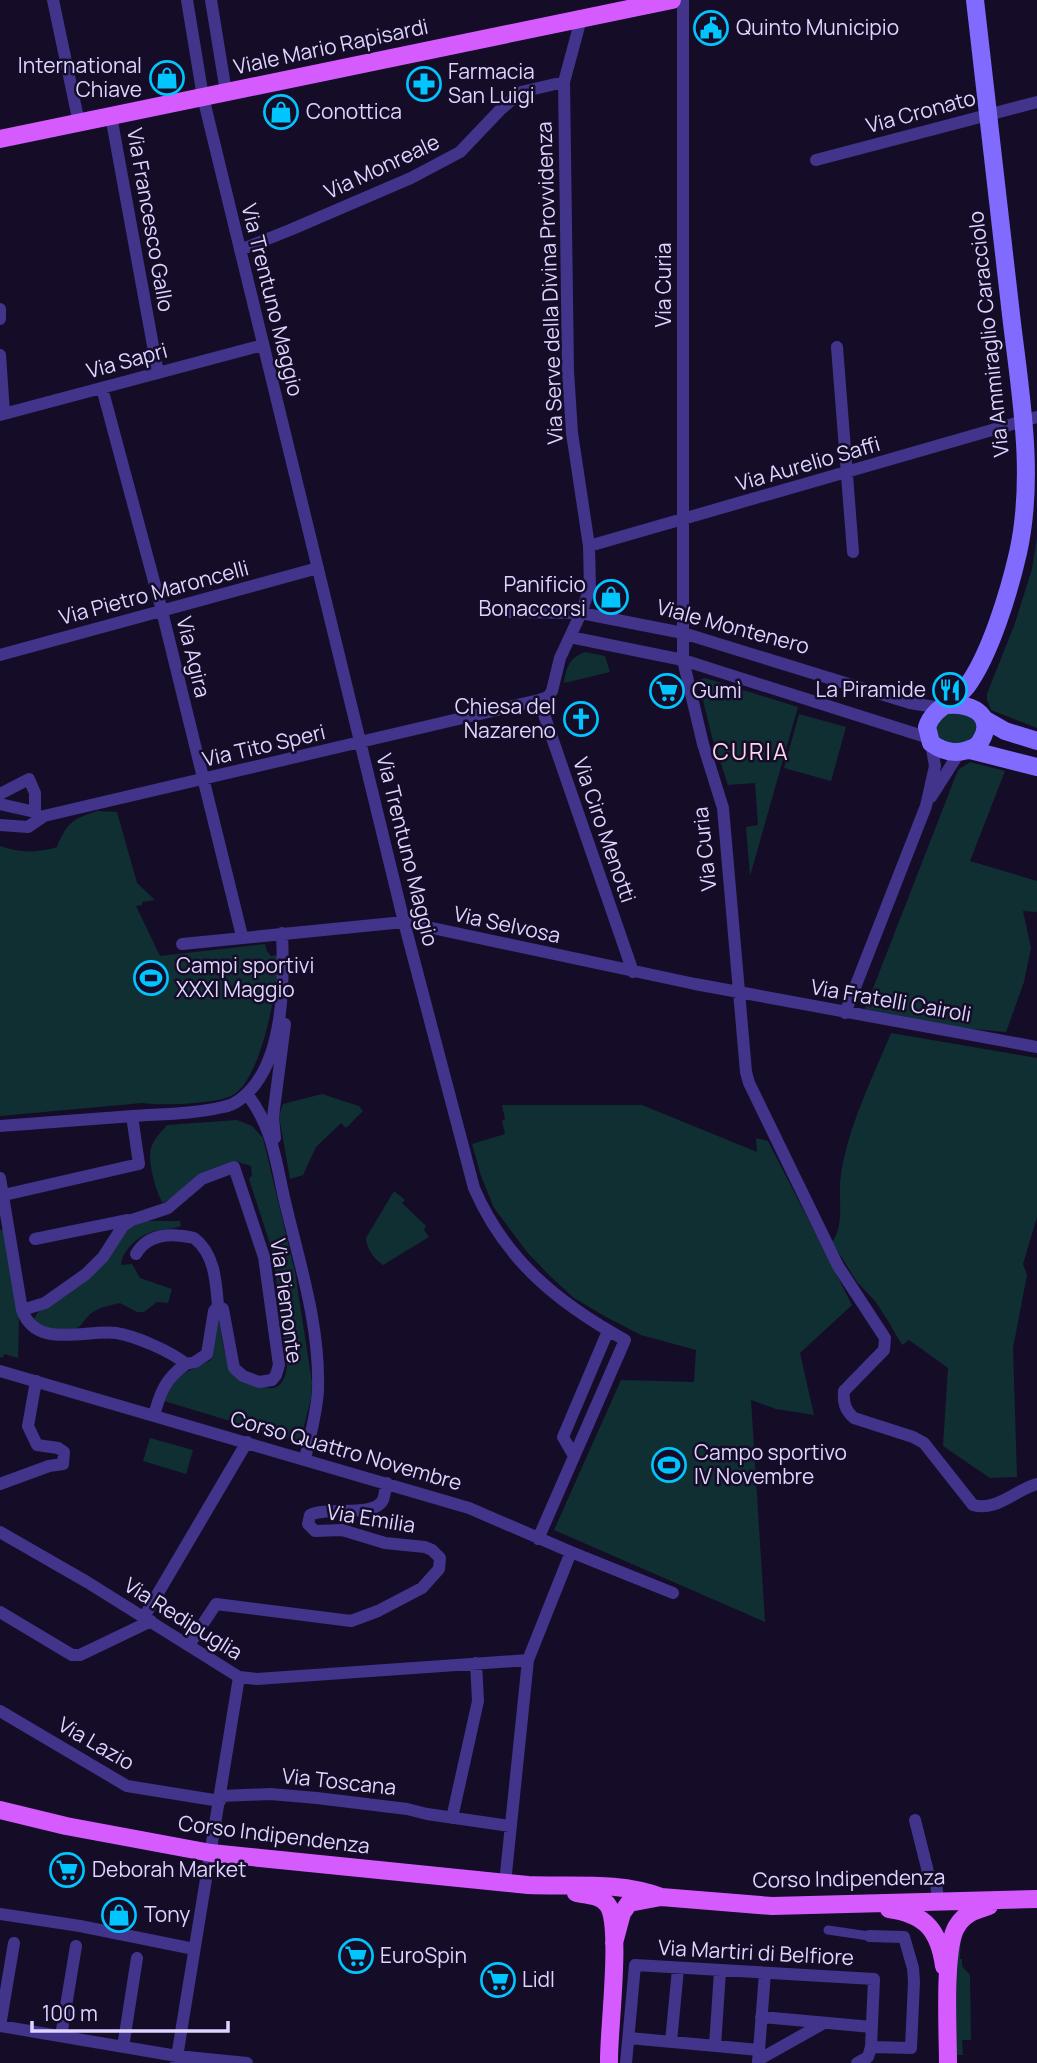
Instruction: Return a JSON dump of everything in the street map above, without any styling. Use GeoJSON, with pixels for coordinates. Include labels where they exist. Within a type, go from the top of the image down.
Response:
{"type":"FeatureCollection","features":[{"type":"Feature","properties":{"kind":"main road","name":"Viale Mario Rapisardi"},"geometry":{"type":"LineString","coordinates":[[0,139],[581,19],[635,4],[671,0]]}},
{"type":"Feature","properties":{"kind":"main road","name":"Via Ammiraglio Caracciolo"},"geometry":{"type":"LineString","coordinates":[[943,707],[957,698],[968,685],[983,659],[1007,594],[1026,512],[1030,419],[975,0]]}},
{"type":"Feature","properties":{"kind":"main road","name":"Via Ammiraglio Caracciolo"},"geometry":{"type":"LineString","coordinates":[[982,716],[978,688],[983,659]]}},
{"type":"Feature","properties":{"kind":"main road"},"geometry":{"type":"LineString","coordinates":[[1037,741],[1004,730],[963,705],[943,707],[929,721],[927,727],[930,741],[942,750],[964,751],[1037,767]]}},
{"type":"Feature","properties":{"kind":"main road"},"geometry":{"type":"LineString","coordinates":[[964,751],[977,746],[984,735],[982,716]]}},
{"type":"Feature","properties":{"kind":"main road","name":"Corso Indipendenza"},"geometry":{"type":"LineString","coordinates":[[0,1810],[66,1826],[211,1853],[546,1886]]}},
{"type":"Feature","properties":{"kind":"main road"},"geometry":{"type":"LineString","coordinates":[[546,1886],[579,1884],[643,1890],[661,1897]]}},
{"type":"Feature","properties":{"kind":"main road"},"geometry":{"type":"LineString","coordinates":[[546,1886],[602,1899],[611,1912],[614,1943],[608,2058]]}},
{"type":"Feature","properties":{"kind":"main road"},"geometry":{"type":"LineString","coordinates":[[614,1943],[629,1903],[661,1897]]}},
{"type":"Feature","properties":{"kind":"main road","name":"Corso Indipendenza"},"geometry":{"type":"LineString","coordinates":[[661,1897],[772,1906],[863,1905],[938,1900],[1003,1902],[1037,1899]]}},
{"type":"Feature","properties":{"kind":"main road"},"geometry":{"type":"LineString","coordinates":[[948,2063],[951,1944],[958,1923],[968,1913],[1003,1902]]}},
{"type":"Feature","properties":{"kind":"main road"},"geometry":{"type":"LineString","coordinates":[[863,1905],[910,1913],[926,1923],[939,1944],[948,1994]]}},
{"type":"Feature","properties":{"kind":"street"},"geometry":{"type":"LineString","coordinates":[[53,0],[79,123]]}},
{"type":"Feature","properties":{"kind":"street","name":"Via Trentuno Maggio"},"geometry":{"type":"LineString","coordinates":[[187,0],[203,97],[404,922],[474,1188],[482,1208],[517,1259],[544,1286],[579,1314],[608,1331]]}},
{"type":"Feature","properties":{"kind":"street"},"geometry":{"type":"LineString","coordinates":[[211,0],[226,93]]}},
{"type":"Feature","properties":{"kind":"street","name":"Via Curia"},"geometry":{"type":"LineString","coordinates":[[682,0],[683,660],[703,744],[723,808],[746,1072],[838,1265],[885,1338],[884,1350],[845,1391],[848,1412],[854,1418],[925,1443],[973,1506],[992,1506],[1023,1488],[1037,1484]]}},
{"type":"Feature","properties":{"kind":"street","name":"Via Serve della Divina Provvidenza"},"geometry":{"type":"LineString","coordinates":[[539,700],[548,697],[552,691],[559,658],[582,614],[590,588],[589,547],[572,433],[568,371],[564,82],[581,19]]}},
{"type":"Feature","properties":{"kind":"street","name":"Via Monreale"},"geometry":{"type":"LineString","coordinates":[[240,250],[411,178],[460,152],[500,110],[521,93],[564,82]]}},
{"type":"Feature","properties":{"kind":"street","name":"Via Cronato"},"geometry":{"type":"LineString","coordinates":[[816,160],[1037,102]]}},
{"type":"Feature","properties":{"kind":"street","name":"Via Francesco Gallo"},"geometry":{"type":"LineString","coordinates":[[111,116],[158,373]]}},
{"type":"Feature","properties":{"kind":"street"},"geometry":{"type":"LineString","coordinates":[[0,309],[0,320]]}},
{"type":"Feature","properties":{"kind":"street","name":"Via Sapri"},"geometry":{"type":"LineString","coordinates":[[2,414],[263,345]]}},
{"type":"Feature","properties":{"kind":"street"},"geometry":{"type":"LineString","coordinates":[[837,347],[853,552]]}},
{"type":"Feature","properties":{"kind":"street"},"geometry":{"type":"LineString","coordinates":[[0,355],[2,414]]}},
{"type":"Feature","properties":{"kind":"street","name":"Via Agira"},"geometry":{"type":"LineString","coordinates":[[102,388],[162,611],[242,936]]}},
{"type":"Feature","properties":{"kind":"street","name":"Via Aurelio Saffi"},"geometry":{"type":"LineString","coordinates":[[589,547],[1030,419]]}},
{"type":"Feature","properties":{"kind":"street","name":"Via Pietro Maroncelli"},"geometry":{"type":"LineString","coordinates":[[2,653],[318,568]]}},
{"type":"Feature","properties":{"kind":"street","name":"Viale Montenero"},"geometry":{"type":"LineString","coordinates":[[509,612],[582,614],[683,633],[910,703],[943,707]]}},
{"type":"Feature","properties":{"kind":"street"},"geometry":{"type":"LineString","coordinates":[[570,637],[683,660],[930,741],[934,766],[926,806],[845,1013]]}},
{"type":"Feature","properties":{"kind":"street","name":"Via Tito Speri"},"geometry":{"type":"LineString","coordinates":[[0,825],[28,827],[37,815],[204,780],[539,700]]}},
{"type":"Feature","properties":{"kind":"street","name":"Via Ciro Menotti"},"geometry":{"type":"LineString","coordinates":[[539,700],[633,972]]}},
{"type":"Feature","properties":{"kind":"street"},"geometry":{"type":"LineString","coordinates":[[926,806],[964,751]]}},
{"type":"Feature","properties":{"kind":"street"},"geometry":{"type":"LineString","coordinates":[[0,794],[29,779],[35,793],[37,815],[0,804]]}},
{"type":"Feature","properties":{"kind":"street","name":"Via Selvosa"},"geometry":{"type":"LineString","coordinates":[[182,944],[404,922],[738,993]]}},
{"type":"Feature","properties":{"kind":"street"},"geometry":{"type":"LineString","coordinates":[[275,1152],[273,1117],[285,1015],[282,933]]}},
{"type":"Feature","properties":{"kind":"street"},"geometry":{"type":"LineString","coordinates":[[0,1126],[226,1107],[247,1094],[259,1077],[276,1034],[283,992]]}},
{"type":"Feature","properties":{"kind":"street","name":"Via Fratelli Cairoli"},"geometry":{"type":"LineString","coordinates":[[738,993],[1037,1047]]}},
{"type":"Feature","properties":{"kind":"street"},"geometry":{"type":"LineString","coordinates":[[247,1094],[263,1116],[275,1152],[286,1208],[299,1253],[318,1360],[318,1393],[305,1459]]}},
{"type":"Feature","properties":{"kind":"street"},"geometry":{"type":"LineString","coordinates":[[1,1196],[139,1164],[132,1116]]}},
{"type":"Feature","properties":{"kind":"street","name":"Via Piemonte"},"geometry":{"type":"LineString","coordinates":[[132,1220],[168,1208],[202,1179],[234,1167],[264,1257],[279,1365],[272,1380],[260,1382],[243,1376],[234,1368],[223,1309],[218,1306]]}},
{"type":"Feature","properties":{"kind":"street"},"geometry":{"type":"LineString","coordinates":[[0,1178],[22,1311],[29,1324],[46,1333],[78,1336],[116,1333],[168,1352],[186,1364]]}},
{"type":"Feature","properties":{"kind":"street"},"geometry":{"type":"LineString","coordinates":[[22,1311],[45,1303],[86,1275],[103,1257],[122,1226],[132,1220]]}},
{"type":"Feature","properties":{"kind":"street"},"geometry":{"type":"LineString","coordinates":[[35,1239],[132,1220]]}},
{"type":"Feature","properties":{"kind":"street"},"geometry":{"type":"LineString","coordinates":[[136,1254],[141,1245],[156,1237],[183,1235],[202,1243],[213,1265],[218,1306],[214,1311],[207,1354],[186,1364],[169,1377],[163,1386],[154,1416]]}},
{"type":"Feature","properties":{"kind":"street"},"geometry":{"type":"LineString","coordinates":[[538,1539],[625,1340],[608,1331],[563,1437],[574,1456]]}},
{"type":"Feature","properties":{"kind":"street","name":"Corso Quattro Novembre"},"geometry":{"type":"LineString","coordinates":[[0,1371],[469,1508],[673,1593]]}},
{"type":"Feature","properties":{"kind":"street"},"geometry":{"type":"LineString","coordinates":[[0,1484],[49,1466],[63,1464],[64,1452],[58,1448],[37,1446],[28,1426],[36,1381]]}},
{"type":"Feature","properties":{"kind":"street"},"geometry":{"type":"LineString","coordinates":[[0,1612],[72,1655],[80,1655],[148,1619],[247,1442]]}},
{"type":"Feature","properties":{"kind":"street","name":"Via Emilia"},"geometry":{"type":"LineString","coordinates":[[189,1645],[216,1604],[351,1621],[378,1611],[429,1583],[439,1569],[440,1558],[432,1550],[416,1545],[385,1543],[342,1530],[315,1531],[308,1524],[310,1515],[320,1510],[351,1511],[378,1506],[382,1502],[387,1483]]}},
{"type":"Feature","properties":{"kind":"street","name":"Via Redipuglia"},"geometry":{"type":"LineString","coordinates":[[0,1532],[148,1619],[239,1677],[257,1679],[528,1660]]}},
{"type":"Feature","properties":{"kind":"street"},"geometry":{"type":"LineString","coordinates":[[505,1883],[528,1660],[571,1552]]}},
{"type":"Feature","properties":{"kind":"street"},"geometry":{"type":"LineString","coordinates":[[452,1818],[478,1701],[476,1663]]}},
{"type":"Feature","properties":{"kind":"street"},"geometry":{"type":"LineString","coordinates":[[177,2059],[239,1677]]}},
{"type":"Feature","properties":{"kind":"street","name":"Via Lazio"},"geometry":{"type":"LineString","coordinates":[[0,1711],[127,1786],[220,1798]]}},
{"type":"Feature","properties":{"kind":"street","name":"Via Toscana"},"geometry":{"type":"LineString","coordinates":[[220,1798],[282,1795],[407,1809],[510,1826]]}},
{"type":"Feature","properties":{"kind":"street"},"geometry":{"type":"LineString","coordinates":[[915,1820],[928,1872],[936,1883],[938,1900]]}},
{"type":"Feature","properties":{"kind":"street"},"geometry":{"type":"LineString","coordinates":[[0,1914],[80,1926],[194,1949]]}},
{"type":"Feature","properties":{"kind":"street"},"geometry":{"type":"LineString","coordinates":[[828,1930],[869,1936],[904,1937],[914,1982],[911,2048],[871,2047]]}},
{"type":"Feature","properties":{"kind":"street"},"geometry":{"type":"LineString","coordinates":[[14,1943],[0,2026],[177,2059],[247,2063]]}},
{"type":"Feature","properties":{"kind":"street"},"geometry":{"type":"LineString","coordinates":[[61,2036],[76,1946]]}},
{"type":"Feature","properties":{"kind":"street"},"geometry":{"type":"LineString","coordinates":[[123,2047],[137,1958]]}},
{"type":"Feature","properties":{"kind":"street","name":"Via Martiri di Belfiore"},"geometry":{"type":"LineString","coordinates":[[629,2038],[635,1965],[874,1979],[872,2027]]}},
{"type":"Feature","properties":{"kind":"street"},"geometry":{"type":"LineString","coordinates":[[671,2042],[678,1969]]}},
{"type":"Feature","properties":{"kind":"street"},"geometry":{"type":"LineString","coordinates":[[715,2046],[720,1971]]}},
{"type":"Feature","properties":{"kind":"street"},"geometry":{"type":"LineString","coordinates":[[758,2058],[765,1973]]}},
{"type":"Feature","properties":{"kind":"street"},"geometry":{"type":"LineString","coordinates":[[761,2017],[872,2027],[868,2057],[857,2063]]}},
{"type":"Feature","properties":{"kind":"street"},"geometry":{"type":"LineString","coordinates":[[626,2063],[629,2038],[715,2046],[758,2058],[824,2023]]}},
{"type":"Feature","properties":{"kind":"green space"},"geometry":{"type":"Polygon","coordinates":[[[1037,537],[1037,728],[991,710],[987,694],[1015,623],[1032,569],[1037,537]]]}},
{"type":"Feature","properties":{"kind":"green space"},"geometry":{"type":"Polygon","coordinates":[[[585,652],[605,656],[610,672],[564,683],[569,664],[585,652]]]}},
{"type":"Feature","properties":{"kind":"green space"},"geometry":{"type":"Polygon","coordinates":[[[705,678],[798,707],[750,876],[746,827],[758,825],[755,783],[728,785],[712,737],[698,680],[705,678]]]}},
{"type":"Feature","properties":{"kind":"green space"},"geometry":{"type":"Polygon","coordinates":[[[950,711],[976,718],[978,733],[965,746],[940,742],[934,723],[950,711]]]}},
{"type":"Feature","properties":{"kind":"green space"},"geometry":{"type":"Polygon","coordinates":[[[799,714],[846,727],[831,781],[784,768],[799,714]]]}},
{"type":"Feature","properties":{"kind":"green space"},"geometry":{"type":"Polygon","coordinates":[[[970,762],[1005,771],[970,861],[1037,881],[1037,912],[1023,911],[1031,948],[1024,982],[1006,1032],[963,1028],[865,1009],[958,770],[970,762]]]}},
{"type":"Feature","properties":{"kind":"green space"},"geometry":{"type":"Polygon","coordinates":[[[97,811],[117,812],[137,883],[155,900],[136,906],[160,956],[265,944],[271,956],[278,955],[275,988],[260,1051],[243,1085],[233,1095],[225,1098],[188,1104],[142,1103],[0,1116],[0,846],[28,851],[57,847],[72,823],[97,811]]]}},
{"type":"Feature","properties":{"kind":"green space"},"geometry":{"type":"Polygon","coordinates":[[[891,1033],[1037,1058],[1037,1217],[1023,1264],[1027,1275],[1013,1348],[1017,1477],[990,1478],[943,1446],[948,1368],[909,1340],[902,1345],[875,1301],[857,1282],[832,1242],[840,1222],[840,1183],[847,1145],[860,1106],[891,1033]]]}},
{"type":"Feature","properties":{"kind":"green space"},"geometry":{"type":"Polygon","coordinates":[[[322,1094],[359,1106],[363,1111],[346,1128],[341,1123],[316,1147],[303,1175],[290,1179],[279,1116],[283,1104],[322,1094]]]}},
{"type":"Feature","properties":{"kind":"green space"},"geometry":{"type":"Polygon","coordinates":[[[502,1105],[642,1105],[757,1152],[756,1138],[768,1141],[852,1305],[800,1353],[814,1415],[776,1409],[751,1400],[765,1622],[554,1530],[621,1380],[694,1382],[696,1350],[641,1335],[606,1317],[574,1298],[527,1252],[494,1208],[472,1144],[505,1134],[502,1105]]]}},
{"type":"Feature","properties":{"kind":"green space"},"geometry":{"type":"Polygon","coordinates":[[[237,1120],[252,1126],[263,1138],[295,1272],[312,1383],[300,1442],[164,1401],[174,1378],[211,1360],[218,1315],[227,1359],[250,1379],[264,1387],[276,1387],[281,1384],[287,1367],[273,1253],[249,1179],[252,1175],[251,1166],[235,1161],[163,1203],[151,1168],[151,1148],[167,1125],[237,1120]]]}},
{"type":"Feature","properties":{"kind":"green space"},"geometry":{"type":"Polygon","coordinates":[[[394,1191],[405,1200],[402,1203],[426,1226],[424,1230],[429,1237],[383,1265],[372,1253],[366,1238],[394,1191]]]}},
{"type":"Feature","properties":{"kind":"green space"},"geometry":{"type":"Polygon","coordinates":[[[146,1221],[180,1221],[181,1226],[141,1237],[128,1249],[121,1265],[132,1264],[140,1278],[172,1289],[168,1303],[157,1302],[144,1312],[137,1312],[120,1303],[106,1306],[91,1313],[81,1325],[71,1330],[37,1324],[34,1319],[38,1312],[129,1228],[146,1221]]]}},
{"type":"Feature","properties":{"kind":"green space"},"geometry":{"type":"Polygon","coordinates":[[[5,1229],[19,1320],[18,1358],[4,1354],[3,1358],[0,1357],[0,1230],[5,1229]]]}},
{"type":"Feature","properties":{"kind":"green space"},"geometry":{"type":"Polygon","coordinates":[[[150,1438],[193,1450],[186,1474],[143,1461],[150,1438]]]}},
{"type":"Feature","properties":{"kind":"green space"},"geometry":{"type":"Polygon","coordinates":[[[961,1931],[960,1959],[970,1975],[971,2040],[962,2040],[963,2055],[955,2055],[958,1939],[961,1931]]]}},
{"type":"Feature","properties":{"kind":"place","name":"Quinto Municipio"},"geometry":{"type":"Point","coordinates":[711,28]}},
{"type":"Feature","properties":{"kind":"place","name":"International Chiave"},"geometry":{"type":"Point","coordinates":[167,78]}},
{"type":"Feature","properties":{"kind":"place","name":"Farmacia San Luigi"},"geometry":{"type":"Point","coordinates":[424,84]}},
{"type":"Feature","properties":{"kind":"place","name":"Conottica"},"geometry":{"type":"Point","coordinates":[281,112]}},
{"type":"Feature","properties":{"kind":"place","name":"Panificio Bonaccorsi"},"geometry":{"type":"Point","coordinates":[611,597]}},
{"type":"Feature","properties":{"kind":"place","name":"La Piramide"},"geometry":{"type":"Point","coordinates":[950,690]}},
{"type":"Feature","properties":{"kind":"place","name":"Gumì"},"geometry":{"type":"Point","coordinates":[667,691]}},
{"type":"Feature","properties":{"kind":"place","name":"Chiesa del Nazareno"},"geometry":{"type":"Point","coordinates":[581,719]}},
{"type":"Feature","properties":{"kind":"place","name":"Campi sportivi XXXI Maggio"},"geometry":{"type":"Point","coordinates":[151,978]}},
{"type":"Feature","properties":{"kind":"place","name":"Campo sportivo IV Novembre"},"geometry":{"type":"Point","coordinates":[669,1465]}},
{"type":"Feature","properties":{"kind":"place","name":"Deborah Market"},"geometry":{"type":"Point","coordinates":[67,1870]}},
{"type":"Feature","properties":{"kind":"place","name":"Tony"},"geometry":{"type":"Point","coordinates":[119,1915]}},
{"type":"Feature","properties":{"kind":"place","name":"EuroSpin"},"geometry":{"type":"Point","coordinates":[356,1956]}},
{"type":"Feature","properties":{"kind":"place","name":"Lidl"},"geometry":{"type":"Point","coordinates":[498,1980]}},
{"type":"Feature","properties":{"kind":"district","name":"CURIA"},"geometry":{"type":"Point","coordinates":[751,752]}}]}
